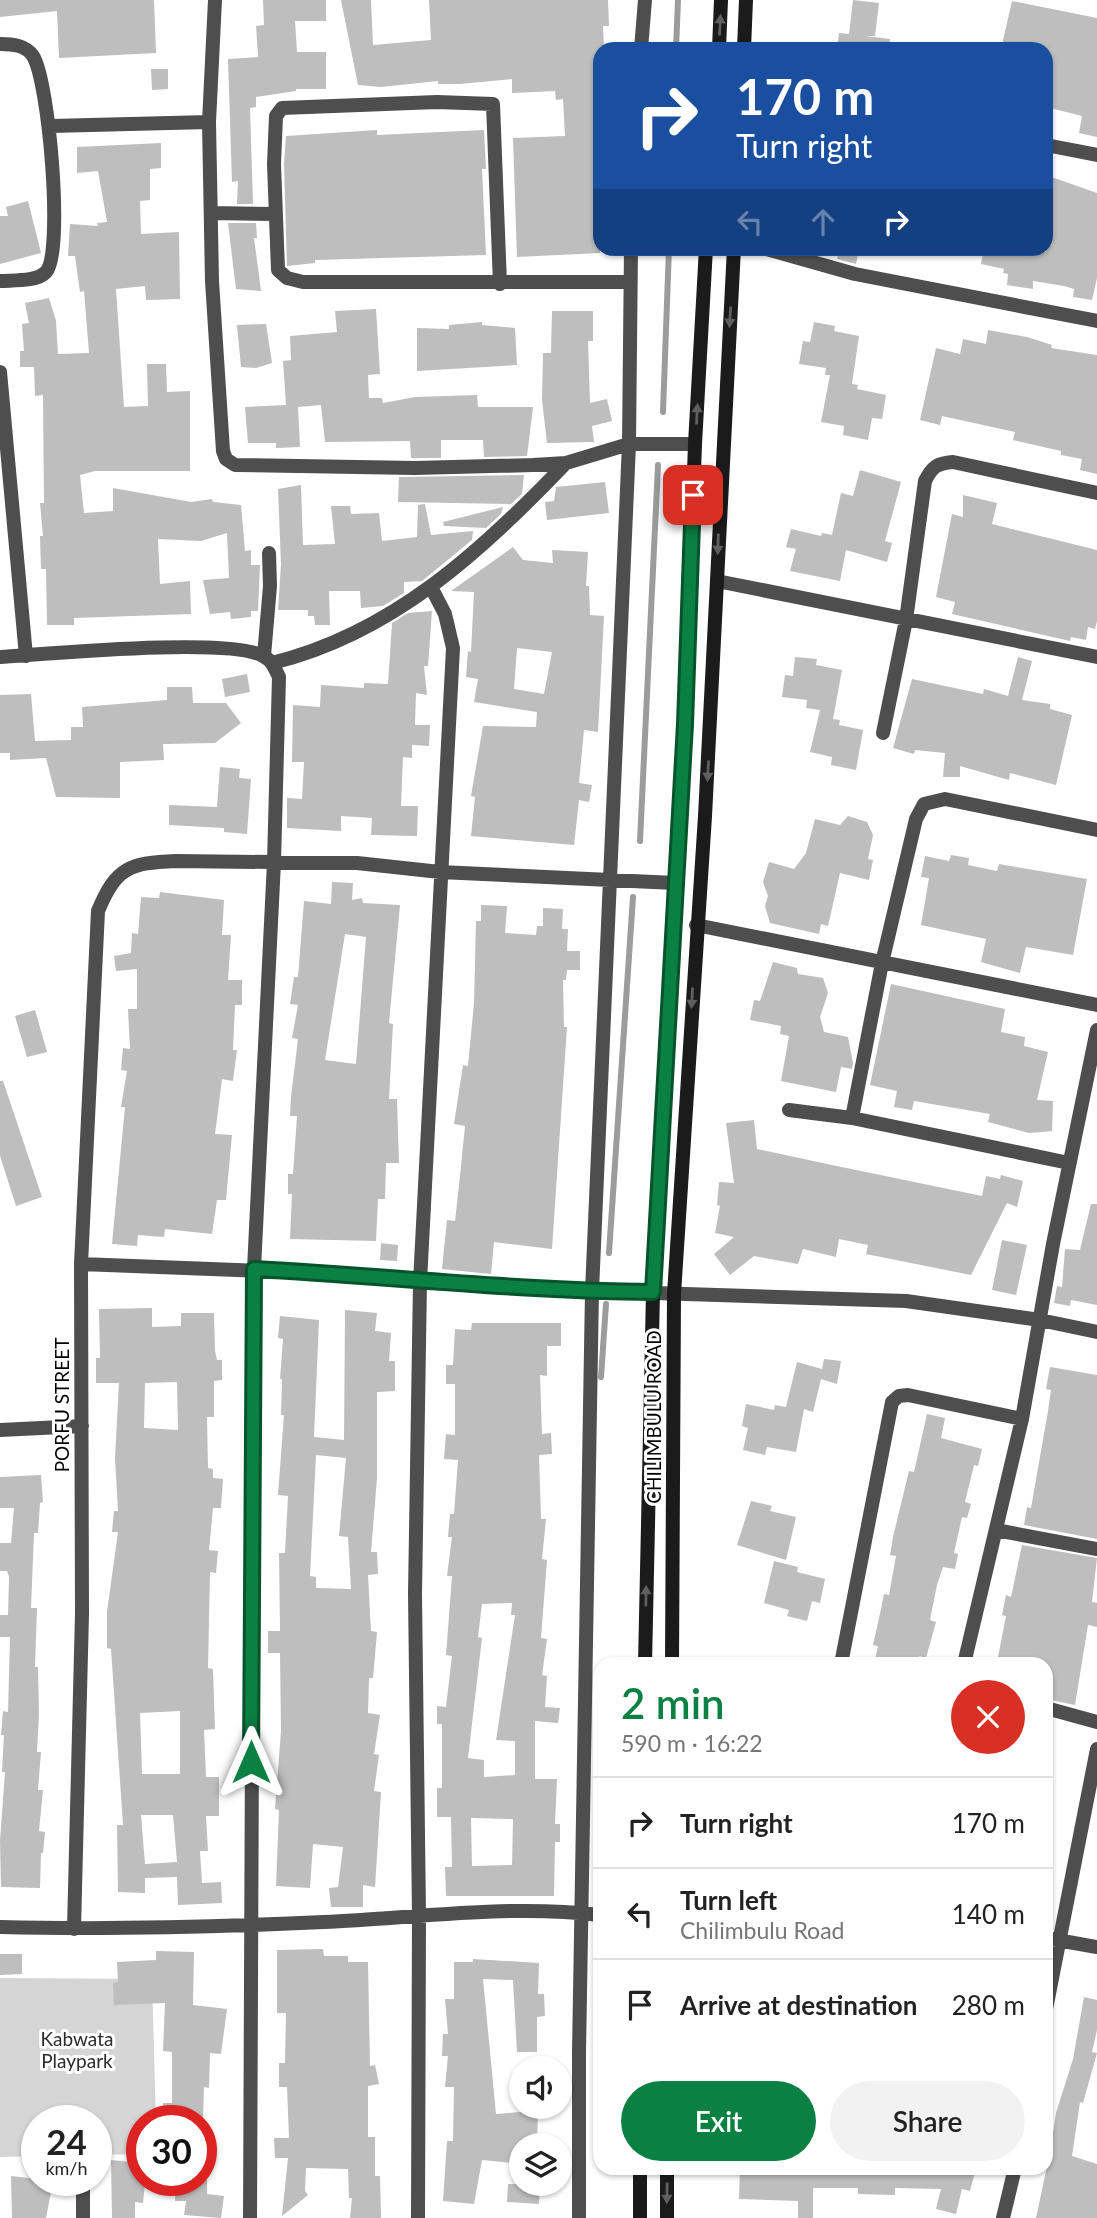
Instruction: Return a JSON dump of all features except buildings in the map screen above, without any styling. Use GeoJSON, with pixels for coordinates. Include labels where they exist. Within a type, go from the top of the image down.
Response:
{"type":"FeatureCollection","features":[{"type":"Feature","properties":{"kind":"main road"},"geometry":{"type":"LineString","coordinates":[[719,42],[721,0]]}},
{"type":"Feature","properties":{"kind":"main road"},"geometry":{"type":"LineString","coordinates":[[744,42],[746,0]]}},
{"type":"Feature","properties":{"kind":"main road","name":"CHILIMBULU ROAD"},"geometry":{"type":"LineString","coordinates":[[645,1657],[653,1292],[685,724],[695,444],[706,256]]}},
{"type":"Feature","properties":{"kind":"main road","name":"CHILIMBULU ROAD"},"geometry":{"type":"LineString","coordinates":[[672,1657],[674,1294],[734,256]]}},
{"type":"Feature","properties":{"kind":"main road"},"geometry":{"type":"LineString","coordinates":[[640,2175],[640,2218]]}},
{"type":"Feature","properties":{"kind":"main road"},"geometry":{"type":"LineString","coordinates":[[667,2175],[667,2218]]}},
{"type":"Feature","properties":{"kind":"street"},"geometry":{"type":"LineString","coordinates":[[215,0],[209,122],[212,281],[223,451],[226,459],[235,465],[415,468],[566,463],[629,444],[695,444]]}},
{"type":"Feature","properties":{"kind":"street"},"geometry":{"type":"LineString","coordinates":[[642,42],[645,0]]}},
{"type":"Feature","properties":{"kind":"street"},"geometry":{"type":"LineString","coordinates":[[0,44],[22,47],[33,55],[45,84],[51,126],[52,262],[47,271],[38,277],[0,281]]}},
{"type":"Feature","properties":{"kind":"street"},"geometry":{"type":"LineString","coordinates":[[500,284],[495,108],[488,101],[282,108],[276,116],[276,214],[278,270],[287,278],[303,282],[500,284],[629,282]]}},
{"type":"Feature","properties":{"kind":"street"},"geometry":{"type":"LineString","coordinates":[[51,126],[209,122]]}},
{"type":"Feature","properties":{"kind":"street"},"geometry":{"type":"LineString","coordinates":[[1053,146],[1097,155]]}},
{"type":"Feature","properties":{"kind":"street"},"geometry":{"type":"LineString","coordinates":[[211,213],[276,214]]}},
{"type":"Feature","properties":{"kind":"street"},"geometry":{"type":"LineString","coordinates":[[579,2218],[592,1291],[629,444],[631,256]]}},
{"type":"Feature","properties":{"kind":"street"},"geometry":{"type":"LineString","coordinates":[[791,256],[855,274],[1097,321]]}},
{"type":"Feature","properties":{"kind":"street"},"geometry":{"type":"LineString","coordinates":[[0,372],[6,515],[26,656]]}},
{"type":"Feature","properties":{"kind":"street"},"geometry":{"type":"LineString","coordinates":[[883,733],[906,620],[925,481],[932,468],[953,462],[1097,493]]}},
{"type":"Feature","properties":{"kind":"street"},"geometry":{"type":"LineString","coordinates":[[0,657],[218,648],[268,659],[329,646],[381,620],[431,587],[514,518],[566,463]]}},
{"type":"Feature","properties":{"kind":"street"},"geometry":{"type":"LineString","coordinates":[[250,2218],[254,1269],[274,862],[279,677],[268,659],[269,553]]}},
{"type":"Feature","properties":{"kind":"street"},"geometry":{"type":"LineString","coordinates":[[717,581],[1097,657]]}},
{"type":"Feature","properties":{"kind":"street"},"geometry":{"type":"LineString","coordinates":[[418,2218],[419,1915],[415,1594],[420,1282],[453,648],[446,614],[431,587]]}},
{"type":"Feature","properties":{"kind":"street"},"geometry":{"type":"LineString","coordinates":[[852,1118],[882,963],[916,820],[924,804],[945,799],[1097,830]]}},
{"type":"Feature","properties":{"kind":"street","name":"PORFU STREET"},"geometry":{"type":"LineString","coordinates":[[74,1929],[82,1614],[81,1264],[98,911],[110,883],[125,870],[146,862],[274,862]]}},
{"type":"Feature","properties":{"kind":"street"},"geometry":{"type":"LineString","coordinates":[[274,862],[357,863],[440,872],[675,883]]}},
{"type":"Feature","properties":{"kind":"street"},"geometry":{"type":"LineString","coordinates":[[696,925],[1097,1005]]}},
{"type":"Feature","properties":{"kind":"street"},"geometry":{"type":"LineString","coordinates":[[966,1657],[1022,1419],[1069,1163],[1097,1030]]}},
{"type":"Feature","properties":{"kind":"street"},"geometry":{"type":"LineString","coordinates":[[1081,1101],[1097,1103]]}},
{"type":"Feature","properties":{"kind":"street"},"geometry":{"type":"LineString","coordinates":[[789,1110],[852,1118],[1069,1163]]}},
{"type":"Feature","properties":{"kind":"street"},"geometry":{"type":"LineString","coordinates":[[81,1264],[341,1273],[420,1282],[592,1291],[906,1301],[1040,1320],[1097,1332]]}},
{"type":"Feature","properties":{"kind":"street"},"geometry":{"type":"LineString","coordinates":[[842,1657],[892,1402],[899,1395],[908,1395],[1022,1419]]}},
{"type":"Feature","properties":{"kind":"street"},"geometry":{"type":"LineString","coordinates":[[0,1430],[82,1426]]}},
{"type":"Feature","properties":{"kind":"street"},"geometry":{"type":"LineString","coordinates":[[996,1530],[1097,1549]]}},
{"type":"Feature","properties":{"kind":"street"},"geometry":{"type":"LineString","coordinates":[[1053,1710],[1097,1722]]}},
{"type":"Feature","properties":{"kind":"street"},"geometry":{"type":"LineString","coordinates":[[1053,1934],[1097,1749]]}},
{"type":"Feature","properties":{"kind":"street"},"geometry":{"type":"LineString","coordinates":[[0,1927],[74,1929],[251,1924],[475,1912],[593,1914]]}},
{"type":"Feature","properties":{"kind":"street"},"geometry":{"type":"LineString","coordinates":[[1053,1938],[1097,1947]]}},
{"type":"Feature","properties":{"kind":"street"},"geometry":{"type":"LineString","coordinates":[[1003,2218],[1013,2175]]}},
{"type":"Feature","properties":{"kind":"street"},"geometry":{"type":"LineString","coordinates":[[83,2196],[83,2218]]}},
{"type":"Feature","properties":{"kind":"green space","name":"Kabwata Playpark"},"geometry":{"type":"Polygon","coordinates":[[[0,1978],[152,1979],[156,2105],[126,2105],[126,2154],[112,2155],[112,2105],[21,2105],[21,2156],[0,2157],[0,1978]]]}},
{"type":"Feature","properties":{"kind":"waterway"},"geometry":{"type":"LineString","coordinates":[[676,42],[678,0]]}},
{"type":"Feature","properties":{"kind":"waterway"},"geometry":{"type":"LineString","coordinates":[[663,412],[669,256]]}},
{"type":"Feature","properties":{"kind":"waterway"},"geometry":{"type":"LineString","coordinates":[[640,841],[658,465]]}},
{"type":"Feature","properties":{"kind":"waterway"},"geometry":{"type":"LineString","coordinates":[[609,1253],[633,897]]}},
{"type":"Feature","properties":{"kind":"waterway"},"geometry":{"type":"LineString","coordinates":[[601,1377],[606,1304]]}},
{"type":"Feature","properties":{"kind":"route"},"geometry":{"type":"LineString","coordinates":[[251,1762],[254,1269],[341,1273],[420,1282],[653,1292],[685,724],[693,495]]}}]}
